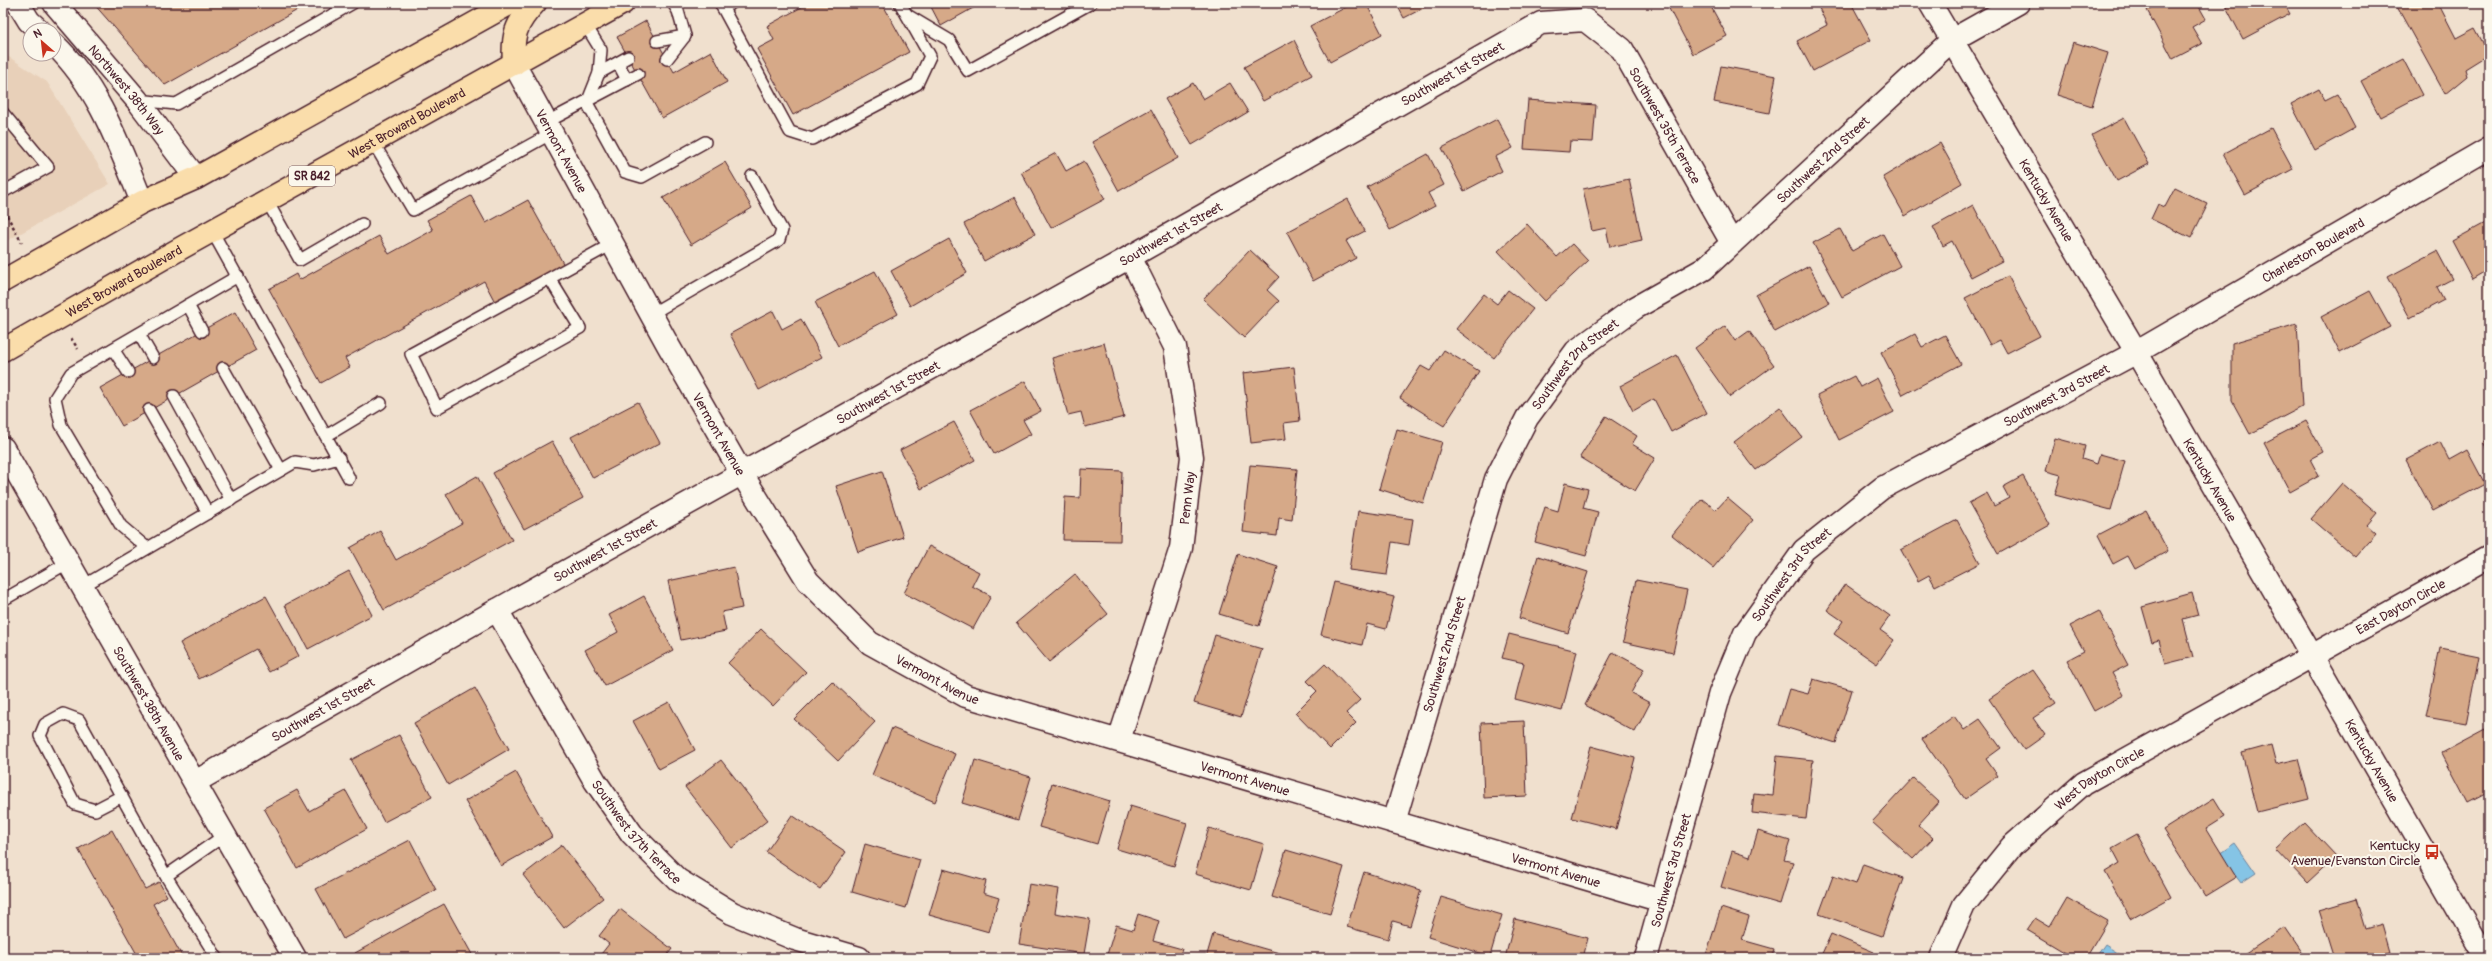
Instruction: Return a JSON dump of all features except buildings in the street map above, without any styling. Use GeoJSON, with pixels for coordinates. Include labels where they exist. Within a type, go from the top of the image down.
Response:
{"type":"FeatureCollection","features":[{"type":"Feature","properties":{"kind":"main road"},"geometry":{"type":"LineString","coordinates":[[514,64],[513,40],[521,18],[535,3]]}},
{"type":"Feature","properties":{"kind":"main road","name":"West Broward Boulevard"},"geometry":{"type":"LineString","coordinates":[[3,350],[212,231],[623,3]]}},
{"type":"Feature","properties":{"kind":"main road"},"geometry":{"type":"LineString","coordinates":[[3,281],[142,202],[196,178],[499,6]]}},
{"type":"Feature","properties":{"kind":"street"},"geometry":{"type":"LineString","coordinates":[[18,3],[30,22]]}},
{"type":"Feature","properties":{"kind":"street","name":"Northwest 38th Way"},"geometry":{"type":"LineString","coordinates":[[54,3],[137,100],[196,178]]}},
{"type":"Feature","properties":{"kind":"street","name":"Kentucky Avenue"},"geometry":{"type":"LineString","coordinates":[[1930,3],[2136,352],[2486,958]]}},
{"type":"Feature","properties":{"kind":"street","name":"Southwest 2nd Street"},"geometry":{"type":"LineString","coordinates":[[1394,822],[1496,479],[1527,418],[1576,352],[1635,308],[1704,269],[1952,40],[2018,3]]}},
{"type":"Feature","properties":{"kind":"street","name":"Southwest 35th Terrace"},"geometry":{"type":"LineString","coordinates":[[1585,20],[1622,49],[1732,243]]}},
{"type":"Feature","properties":{"kind":"street","name":"Southwest 1st Street"},"geometry":{"type":"LineString","coordinates":[[195,782],[497,610],[1130,257],[1542,23],[1585,20]]}},
{"type":"Feature","properties":{"kind":"street","name":"Northwest 38th Way"},"geometry":{"type":"LineString","coordinates":[[62,52],[71,60],[104,111],[142,202]]}},
{"type":"Feature","properties":{"kind":"street","name":"Vermont Avenue"},"geometry":{"type":"LineString","coordinates":[[514,64],[612,244],[742,474],[808,581],[870,643],[966,696],[1662,901]]}},
{"type":"Feature","properties":{"kind":"street","name":"Charleston Boulevard"},"geometry":{"type":"LineString","coordinates":[[2136,352],[2489,148]]}},
{"type":"Feature","properties":{"kind":"street","name":"Penn Way"},"geometry":{"type":"LineString","coordinates":[[1119,740],[1181,548],[1192,457],[1175,347],[1130,257]]}},
{"type":"Feature","properties":{"kind":"street","name":"Southwest 3rd Street"},"geometry":{"type":"LineString","coordinates":[[1646,958],[1720,693],[1745,633],[1804,550],[1882,488],[2136,352]]}},
{"type":"Feature","properties":{"kind":"street","name":"Southwest 38th Avenue"},"geometry":{"type":"LineString","coordinates":[[3,448],[295,958]]}},
{"type":"Feature","properties":{"kind":"street","name":"East Dayton Circle"},"geometry":{"type":"LineString","coordinates":[[2313,657],[2489,557]]}},
{"type":"Feature","properties":{"kind":"street","name":"Southwest 37th Terrace"},"geometry":{"type":"LineString","coordinates":[[497,610],[595,781],[632,834],[678,880],[732,913],[796,940],[859,958]]}},
{"type":"Feature","properties":{"kind":"street","name":"West Dayton Circle"},"geometry":{"type":"LineString","coordinates":[[1941,958],[1964,905],[2007,852],[2084,783],[2313,657]]}},
{"type":"Feature","properties":{"kind":"lane"},"geometry":{"type":"LineString","coordinates":[[137,100],[176,104],[353,3]]}},
{"type":"Feature","properties":{"kind":"lane"},"geometry":{"type":"LineString","coordinates":[[673,3],[678,11],[685,36]]}},
{"type":"Feature","properties":{"kind":"lane"},"geometry":{"type":"LineString","coordinates":[[725,5],[790,132],[812,139],[918,84],[930,56],[900,3]]}},
{"type":"Feature","properties":{"kind":"lane"},"geometry":{"type":"LineString","coordinates":[[907,14],[949,40],[968,71],[1091,3]]}},
{"type":"Feature","properties":{"kind":"lane"},"geometry":{"type":"LineString","coordinates":[[586,24],[601,50],[598,73],[587,103],[625,172],[642,177],[705,142]]}},
{"type":"Feature","properties":{"kind":"lane"},"geometry":{"type":"LineString","coordinates":[[657,41],[685,36]]}},
{"type":"Feature","properties":{"kind":"lane"},"geometry":{"type":"LineString","coordinates":[[667,58],[685,36]]}},
{"type":"Feature","properties":{"kind":"lane"},"geometry":{"type":"LineString","coordinates":[[598,73],[628,57]]}},
{"type":"Feature","properties":{"kind":"lane"},"geometry":{"type":"LineString","coordinates":[[618,63],[627,80]]}},
{"type":"Feature","properties":{"kind":"lane"},"geometry":{"type":"LineString","coordinates":[[373,142],[413,210],[550,128],[587,103],[638,74]]}},
{"type":"Feature","properties":{"kind":"lane"},"geometry":{"type":"LineString","coordinates":[[3,113],[48,168],[3,192]]}},
{"type":"Feature","properties":{"kind":"lane"},"geometry":{"type":"LineString","coordinates":[[651,314],[779,240],[782,230],[752,176]]}},
{"type":"Feature","properties":{"kind":"lane"},"geometry":{"type":"LineString","coordinates":[[267,201],[300,260],[362,224]]}},
{"type":"Feature","properties":{"kind":"lane"},"geometry":{"type":"LineString","coordinates":[[212,231],[349,478]]}},
{"type":"Feature","properties":{"kind":"lane"},"geometry":{"type":"LineString","coordinates":[[550,279],[580,328],[437,408],[411,354],[612,244]]}},
{"type":"Feature","properties":{"kind":"lane"},"geometry":{"type":"LineString","coordinates":[[147,548],[121,526],[61,425],[55,398],[71,373],[238,276]]}},
{"type":"Feature","properties":{"kind":"lane"},"geometry":{"type":"LineString","coordinates":[[188,305],[202,330]]}},
{"type":"Feature","properties":{"kind":"lane"},"geometry":{"type":"LineString","coordinates":[[139,334],[153,358]]}},
{"type":"Feature","properties":{"kind":"lane"},"geometry":{"type":"LineString","coordinates":[[113,349],[128,372]]}},
{"type":"Feature","properties":{"kind":"lane"},"geometry":{"type":"LineString","coordinates":[[223,368],[281,470]]}},
{"type":"Feature","properties":{"kind":"lane"},"geometry":{"type":"LineString","coordinates":[[174,396],[230,500]]}},
{"type":"Feature","properties":{"kind":"lane"},"geometry":{"type":"LineString","coordinates":[[326,436],[381,403]]}},
{"type":"Feature","properties":{"kind":"lane"},"geometry":{"type":"LineString","coordinates":[[149,410],[208,513]]}},
{"type":"Feature","properties":{"kind":"lane"},"geometry":{"type":"LineString","coordinates":[[83,586],[295,462],[314,465],[339,458]]}},
{"type":"Feature","properties":{"kind":"lane"},"geometry":{"type":"LineString","coordinates":[[3,600],[69,562]]}},
{"type":"Feature","properties":{"kind":"lane"},"geometry":{"type":"LineString","coordinates":[[122,796],[95,810],[75,804],[40,736],[45,724],[63,714],[79,720],[122,796],[166,876],[217,958]]}},
{"type":"Feature","properties":{"kind":"lane"},"geometry":{"type":"LineString","coordinates":[[166,876],[225,835]]}},
{"type":"Feature","properties":{"kind":"path"},"geometry":{"type":"LineString","coordinates":[[4,210],[22,244]]}},
{"type":"Feature","properties":{"kind":"path"},"geometry":{"type":"LineString","coordinates":[[71,337],[82,356]]}},
{"type":"Feature","properties":{"kind":"shaded area"},"geometry":{"type":"Polygon","coordinates":[[[3,53],[47,82],[110,184],[3,243],[3,53]]]}},
{"type":"Feature","properties":{"kind":"water"},"geometry":{"type":"Polygon","coordinates":[[[2235,843],[2256,873],[2241,883],[2219,854],[2235,843]]]}},
{"type":"Feature","properties":{"kind":"water"},"geometry":{"type":"Polygon","coordinates":[[[2105,944],[2121,954],[2119,958],[2103,958],[2098,954],[2105,944]]]}},
{"type":"Feature","properties":{"kind":"place","name":"Kentucky Avenue/Evanston Circle"},"geometry":{"type":"Point","coordinates":[2432,852]}}]}
